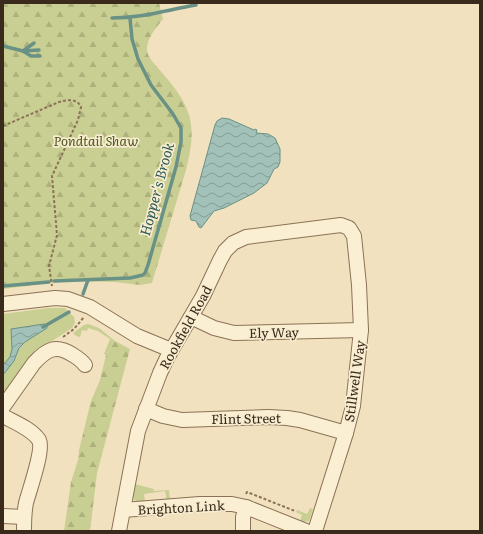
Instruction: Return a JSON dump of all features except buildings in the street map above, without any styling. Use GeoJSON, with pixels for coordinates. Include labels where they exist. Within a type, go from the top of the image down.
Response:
{"type":"FeatureCollection","features":[{"type":"Feature","properties":{"kind":"street","name":"Rookfield Road"},"geometry":{"type":"LineString","coordinates":[[119,531],[138,431],[146,409],[171,350],[207,289],[223,254],[229,246],[237,240],[246,237],[336,225],[344,225],[349,228]]}},
{"type":"Feature","properties":{"kind":"street","name":"Stillwell Way"},"geometry":{"type":"LineString","coordinates":[[315,531],[346,434],[353,406],[361,330],[354,236],[349,228]]}},
{"type":"Feature","properties":{"kind":"street"},"geometry":{"type":"LineString","coordinates":[[3,304],[54,298],[68,299],[90,307],[131,332],[171,350]]}},
{"type":"Feature","properties":{"kind":"street","name":"Ely Way"},"geometry":{"type":"LineString","coordinates":[[191,317],[214,328],[234,333],[361,330]]}},
{"type":"Feature","properties":{"kind":"street"},"geometry":{"type":"LineString","coordinates":[[3,407],[34,363],[46,352],[56,349],[71,354],[85,365]]}},
{"type":"Feature","properties":{"kind":"street","name":"Flint Street"},"geometry":{"type":"LineString","coordinates":[[146,409],[163,416],[182,420],[268,417],[287,418],[305,421],[346,434]]}},
{"type":"Feature","properties":{"kind":"street"},"geometry":{"type":"LineString","coordinates":[[3,416],[29,431],[39,442],[40,451],[24,524],[3,516]]}},
{"type":"Feature","properties":{"kind":"street","name":"Brighton Link"},"geometry":{"type":"LineString","coordinates":[[123,510],[212,503],[232,504],[246,507],[306,531]]}},
{"type":"Feature","properties":{"kind":"street"},"geometry":{"type":"LineString","coordinates":[[243,531],[242,520],[246,507]]}},
{"type":"Feature","properties":{"kind":"path"},"geometry":{"type":"LineString","coordinates":[[3,126],[59,102],[73,100],[80,107],[81,112],[78,120],[52,176],[57,235],[49,266],[54,298]]}},
{"type":"Feature","properties":{"kind":"path"},"geometry":{"type":"LineString","coordinates":[[56,349],[59,340],[74,329],[90,307]]}},
{"type":"Feature","properties":{"kind":"green space","name":"Pondtail Shaw"},"geometry":{"type":"Polygon","coordinates":[[[3,3],[159,3],[163,19],[148,42],[147,51],[152,60],[181,97],[190,118],[191,141],[186,170],[152,283],[140,285],[115,282],[66,281],[3,289],[3,3]]]}},
{"type":"Feature","properties":{"kind":"green space"},"geometry":{"type":"Polygon","coordinates":[[[48,308],[65,308],[74,317],[75,323],[72,328],[46,345],[3,398],[3,314],[48,308]]]}},
{"type":"Feature","properties":{"kind":"green space"},"geometry":{"type":"Polygon","coordinates":[[[88,324],[99,328],[115,341],[106,355],[104,354],[110,339],[98,331],[88,328],[87,331],[82,330],[80,337],[73,333],[84,325],[88,324]]]}},
{"type":"Feature","properties":{"kind":"green space"},"geometry":{"type":"Polygon","coordinates":[[[115,341],[130,349],[97,473],[90,531],[64,531],[71,482],[78,460],[91,401],[100,380],[106,355],[115,341]]]}},
{"type":"Feature","properties":{"kind":"green space"},"geometry":{"type":"Polygon","coordinates":[[[135,484],[154,489],[153,491],[169,490],[170,501],[167,501],[165,491],[144,494],[145,501],[140,502],[134,500],[133,495],[135,484]]]}},
{"type":"Feature","properties":{"kind":"green space"},"geometry":{"type":"Polygon","coordinates":[[[310,508],[313,509],[309,521],[300,521],[302,515],[296,512],[297,510],[307,514],[310,508]]]}},
{"type":"Feature","properties":{"kind":"water"},"geometry":{"type":"Polygon","coordinates":[[[222,118],[229,119],[254,130],[256,129],[256,133],[268,134],[275,138],[280,149],[280,162],[278,167],[274,169],[267,183],[254,193],[224,208],[214,211],[201,228],[196,221],[191,220],[190,216],[215,125],[217,121],[222,118]]]}},
{"type":"Feature","properties":{"kind":"water"},"geometry":{"type":"Polygon","coordinates":[[[44,324],[47,325],[47,328],[25,342],[19,348],[14,361],[3,375],[3,365],[10,357],[12,349],[11,329],[44,324]]]}},
{"type":"Feature","properties":{"kind":"waterway"},"geometry":{"type":"LineString","coordinates":[[112,18],[144,15],[196,5]]}},
{"type":"Feature","properties":{"kind":"waterway","name":"Hopper's Brook"},"geometry":{"type":"LineString","coordinates":[[54,281],[130,278],[143,275],[148,265],[176,167],[181,142],[181,128],[173,114],[151,85],[138,59],[132,39],[130,18]]}},
{"type":"Feature","properties":{"kind":"waterway"},"geometry":{"type":"LineString","coordinates":[[34,43],[23,51],[31,56],[40,56]]}},
{"type":"Feature","properties":{"kind":"waterway"},"geometry":{"type":"LineString","coordinates":[[3,46],[23,51],[39,50]]}},
{"type":"Feature","properties":{"kind":"waterway","name":"Hopper's Brook"},"geometry":{"type":"LineString","coordinates":[[83,294],[88,280]]}},
{"type":"Feature","properties":{"kind":"waterway","name":"Hopper's Brook"},"geometry":{"type":"LineString","coordinates":[[3,286],[49,282]]}},
{"type":"Feature","properties":{"kind":"waterway","name":"Hopper's Brook"},"geometry":{"type":"LineString","coordinates":[[43,327],[69,312]]}}]}
